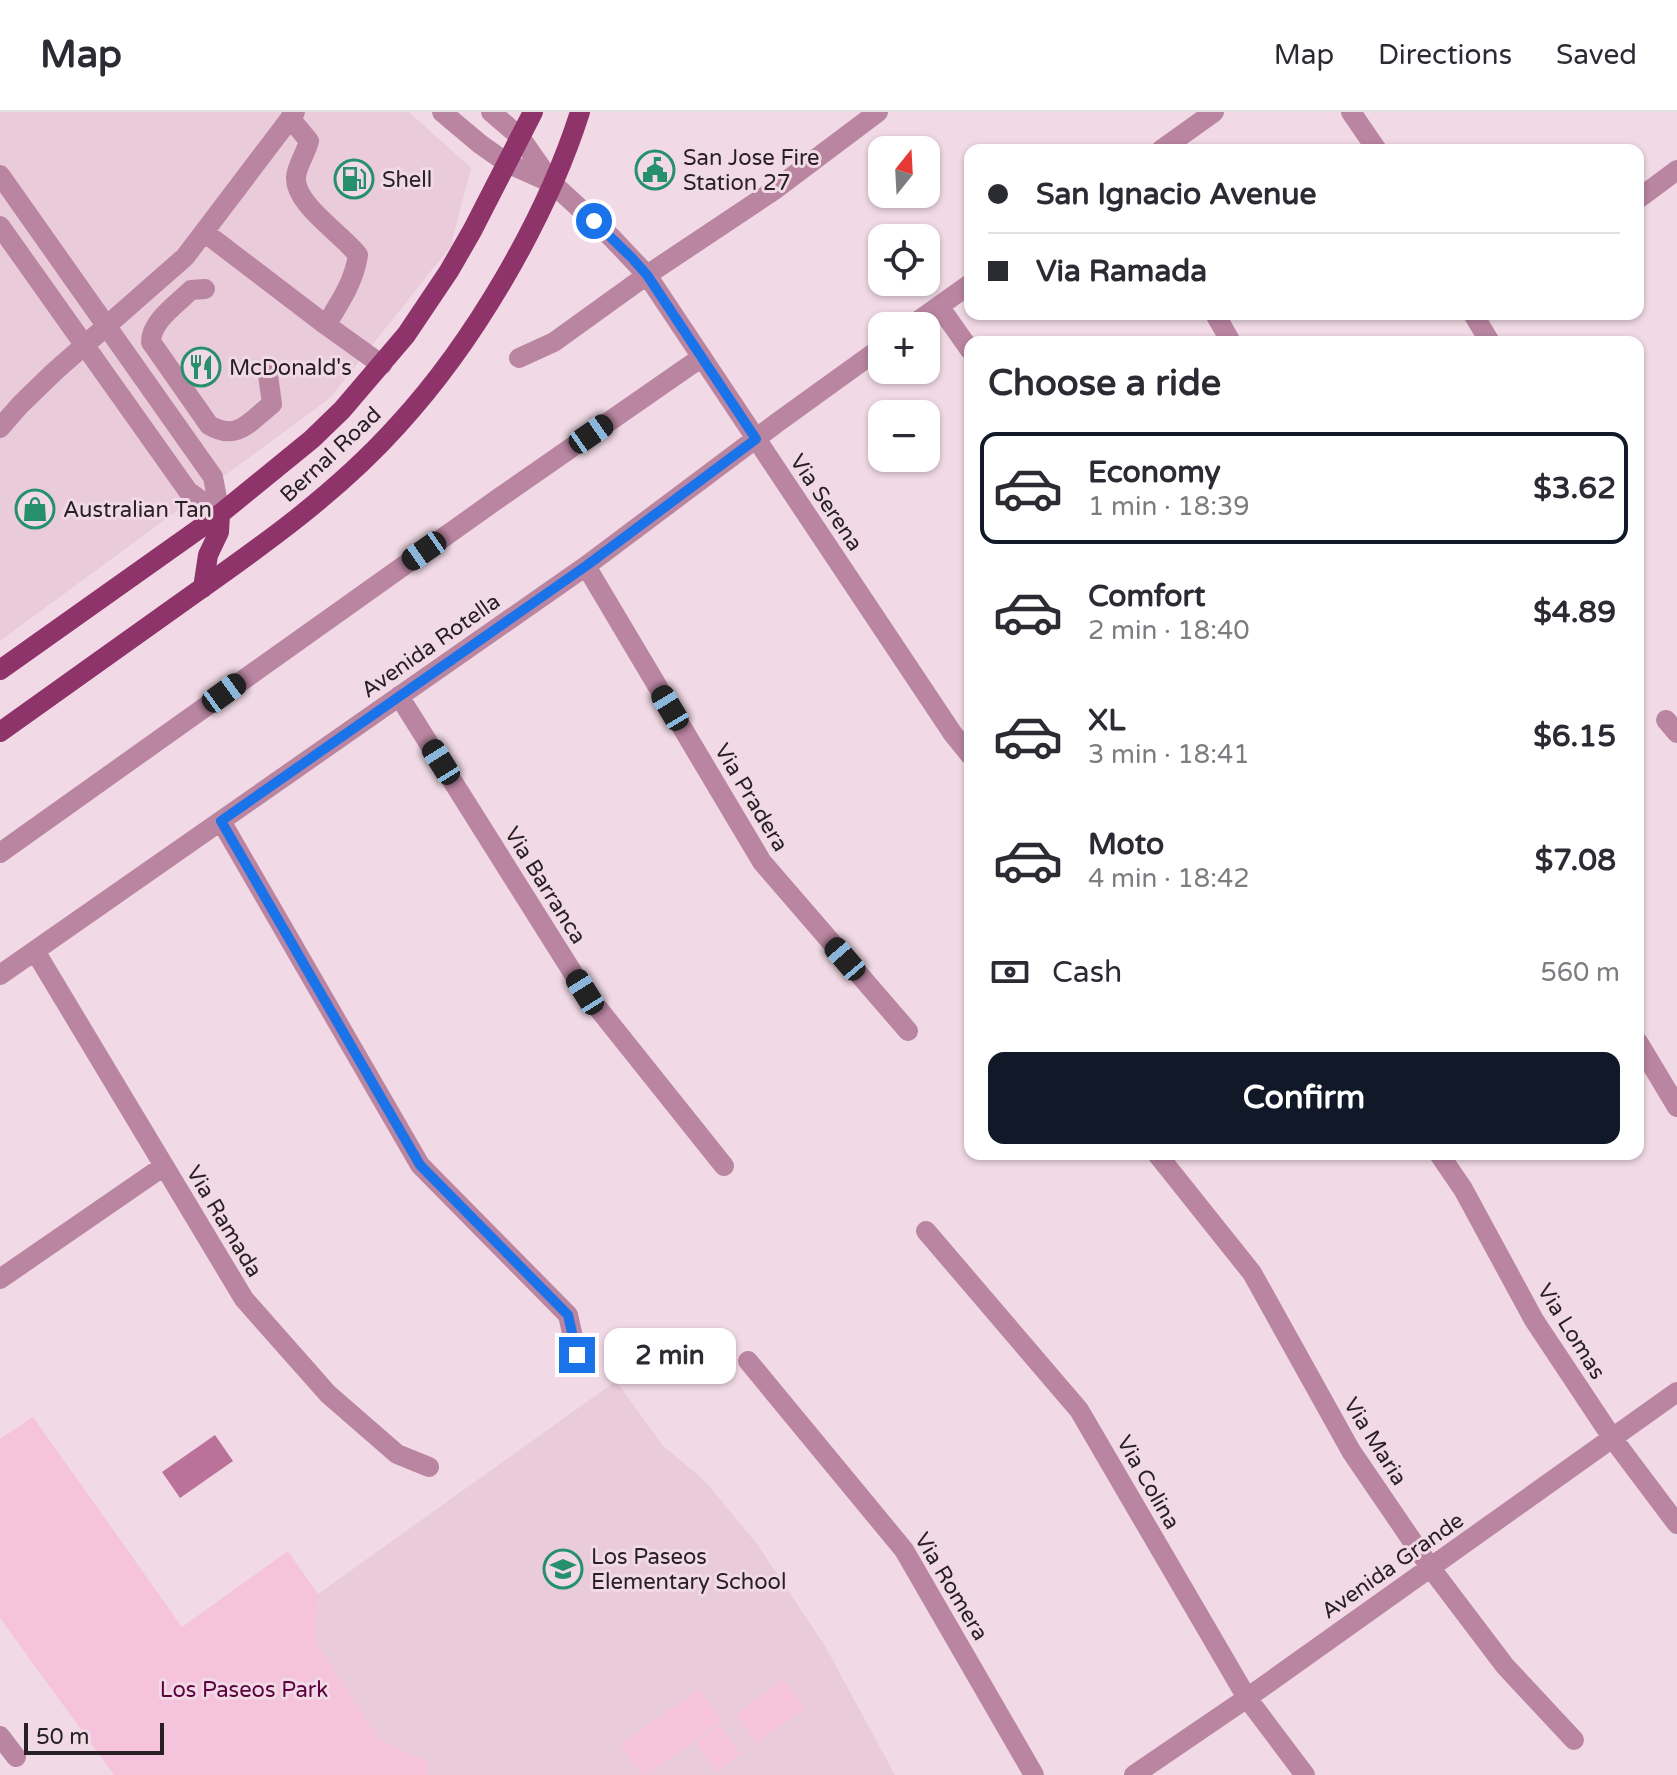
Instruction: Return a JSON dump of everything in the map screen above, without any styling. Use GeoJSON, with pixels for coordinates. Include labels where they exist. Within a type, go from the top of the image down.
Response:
{"type":"FeatureCollection","features":[{"type":"Feature","properties":{"kind":"main road","name":"Bernal Road"},"geometry":{"type":"LineString","coordinates":[[0,670],[220,514],[312,439],[342,410],[419,317],[449,271],[533,112]]}},
{"type":"Feature","properties":{"kind":"main road","name":"Bernal Road"},"geometry":{"type":"LineString","coordinates":[[0,732],[298,518],[408,414],[443,371],[485,310],[533,223],[580,112]]}},
{"type":"Feature","properties":{"kind":"main road"},"geometry":{"type":"LineString","coordinates":[[203,588],[208,555],[219,532],[220,514]]}},
{"type":"Feature","properties":{"kind":"street"},"geometry":{"type":"LineString","coordinates":[[442,112],[507,163],[552,183]]}},
{"type":"Feature","properties":{"kind":"street"},"geometry":{"type":"LineString","coordinates":[[491,112],[520,137],[552,183]]}},
{"type":"Feature","properties":{"kind":"street"},"geometry":{"type":"LineString","coordinates":[[519,358],[554,342],[773,191],[878,112]]}},
{"type":"Feature","properties":{"kind":"street"},"geometry":{"type":"LineString","coordinates":[[1169,144],[1214,112]]}},
{"type":"Feature","properties":{"kind":"street"},"geometry":{"type":"LineString","coordinates":[[1351,112],[1373,144]]}},
{"type":"Feature","properties":{"kind":"street"},"geometry":{"type":"LineString","coordinates":[[0,428],[20,405],[185,257],[293,115],[309,141],[296,173],[296,185],[306,204],[358,255],[349,288],[326,325]]}},
{"type":"Feature","properties":{"kind":"street"},"geometry":{"type":"LineString","coordinates":[[1644,195],[1677,170]]}},
{"type":"Feature","properties":{"kind":"street"},"geometry":{"type":"LineString","coordinates":[[0,175],[213,477],[220,514]]}},
{"type":"Feature","properties":{"kind":"street","name":"Via Serena"},"geometry":{"type":"LineString","coordinates":[[552,183],[647,275],[964,748]]}},
{"type":"Feature","properties":{"kind":"street"},"geometry":{"type":"LineString","coordinates":[[0,226],[188,491],[220,514]]}},
{"type":"Feature","properties":{"kind":"street"},"geometry":{"type":"LineString","coordinates":[[204,232],[382,365]]}},
{"type":"Feature","properties":{"kind":"street"},"geometry":{"type":"LineString","coordinates":[[931,312],[964,288]]}},
{"type":"Feature","properties":{"kind":"street"},"geometry":{"type":"LineString","coordinates":[[205,289],[191,290],[151,331],[151,342],[209,425],[230,433],[239,430],[272,404],[268,375]]}},
{"type":"Feature","properties":{"kind":"street"},"geometry":{"type":"LineString","coordinates":[[939,306],[964,341]]}},
{"type":"Feature","properties":{"kind":"street"},"geometry":{"type":"LineString","coordinates":[[0,853],[702,357]]}},
{"type":"Feature","properties":{"kind":"street","name":"Avenida Rotella"},"geometry":{"type":"LineString","coordinates":[[0,975],[586,566],[868,357]]}},
{"type":"Feature","properties":{"kind":"street","name":"Via Pradera"},"geometry":{"type":"LineString","coordinates":[[586,566],[762,862],[908,1031]]}},
{"type":"Feature","properties":{"kind":"street","name":"Via Barranca"},"geometry":{"type":"LineString","coordinates":[[399,696],[585,992],[724,1166]]}},
{"type":"Feature","properties":{"kind":"street"},"geometry":{"type":"LineString","coordinates":[[221,821],[420,1165],[568,1315],[577,1355]]}},
{"type":"Feature","properties":{"kind":"street","name":"Via Ramada"},"geometry":{"type":"LineString","coordinates":[[35,951],[244,1299],[328,1394],[397,1454],[429,1467]]}},
{"type":"Feature","properties":{"kind":"street"},"geometry":{"type":"LineString","coordinates":[[1644,1052],[1677,1107]]}},
{"type":"Feature","properties":{"kind":"street","name":"Via Maria"},"geometry":{"type":"LineString","coordinates":[[1162,1160],[1252,1273],[1351,1451],[1430,1567],[1505,1666],[1574,1740]]}},
{"type":"Feature","properties":{"kind":"street","name":"Via Lomas"},"geometry":{"type":"LineString","coordinates":[[1443,1160],[1463,1189],[1534,1320],[1613,1439],[1677,1524]]}},
{"type":"Feature","properties":{"kind":"street"},"geometry":{"type":"LineString","coordinates":[[0,1279],[164,1166]]}},
{"type":"Feature","properties":{"kind":"street","name":"Via Colina"},"geometry":{"type":"LineString","coordinates":[[926,1231],[1079,1410],[1247,1698],[1305,1775]]}},
{"type":"Feature","properties":{"kind":"street","name":"Via Romera"},"geometry":{"type":"LineString","coordinates":[[748,1361],[904,1550],[1034,1775]]}},
{"type":"Feature","properties":{"kind":"street","name":"Avenida Grande"},"geometry":{"type":"LineString","coordinates":[[1134,1775],[1677,1392]]}},
{"type":"Feature","properties":{"kind":"street"},"geometry":{"type":"LineString","coordinates":[[0,1736],[16,1757]]}},
{"type":"Feature","properties":{"kind":"shaded area"},"geometry":{"type":"Polygon","coordinates":[[[0,112],[409,112],[471,168],[451,246],[330,398],[0,641],[0,112]]]}},
{"type":"Feature","properties":{"kind":"shaded area","name":"Los Paseos Elementary School"},"geometry":{"type":"Polygon","coordinates":[[[616,1381],[663,1446],[704,1480],[757,1544],[825,1646],[895,1775],[428,1775],[429,1763],[379,1739],[315,1641],[318,1594],[616,1381]]]}},
{"type":"Feature","properties":{"kind":"shaded area"},"geometry":{"type":"Polygon","coordinates":[[[215,1435],[233,1461],[180,1498],[162,1472],[215,1435]]]}},
{"type":"Feature","properties":{"kind":"green space","name":"Los Paseos Park"},"geometry":{"type":"Polygon","coordinates":[[[33,1417],[182,1627],[288,1551],[318,1594],[315,1641],[379,1739],[429,1763],[428,1775],[114,1775],[0,1618],[0,1439],[33,1417]]]}},
{"type":"Feature","properties":{"kind":"green space"},"geometry":{"type":"Polygon","coordinates":[[[784,1680],[805,1709],[756,1743],[736,1714],[784,1680]]]}},
{"type":"Feature","properties":{"kind":"green space"},"geometry":{"type":"Polygon","coordinates":[[[699,1689],[722,1721],[642,1775],[620,1745],[699,1689]]]}},
{"type":"Feature","properties":{"kind":"green space"},"geometry":{"type":"Polygon","coordinates":[[[720,1725],[741,1754],[717,1772],[696,1743],[720,1725]]]}},
{"type":"Feature","properties":{"kind":"place","name":"San Jose Fire Station 27"},"geometry":{"type":"Point","coordinates":[655,170]}},
{"type":"Feature","properties":{"kind":"place","name":"Shell"},"geometry":{"type":"Point","coordinates":[354,179]}},
{"type":"Feature","properties":{"kind":"place","name":"McDonald's"},"geometry":{"type":"Point","coordinates":[201,367]}},
{"type":"Feature","properties":{"kind":"place","name":"Australian Tan"},"geometry":{"type":"Point","coordinates":[35,509]}},
{"type":"Feature","properties":{"kind":"place","name":"Los Paseos Elementary School"},"geometry":{"type":"Point","coordinates":[563,1569]}},
{"type":"Feature","properties":{"kind":"route"},"geometry":{"type":"LineString","coordinates":[[577,1355],[568,1315],[420,1165],[221,821],[586,566],[756,439],[647,275],[594,221]]}}]}
